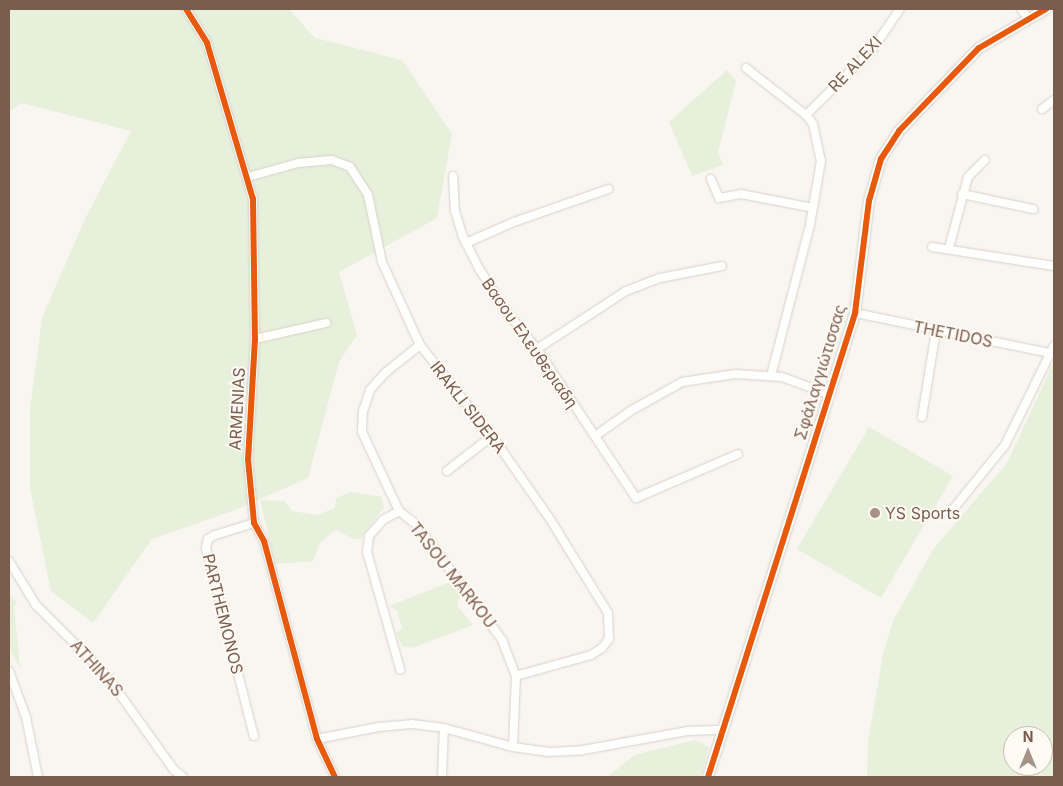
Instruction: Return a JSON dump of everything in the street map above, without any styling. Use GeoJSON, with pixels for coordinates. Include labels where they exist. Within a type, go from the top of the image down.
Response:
{"type":"FeatureCollection","features":[{"type":"Feature","properties":{"kind":"street","name":"ARMENIAS"},"geometry":{"type":"LineString","coordinates":[[186,9],[207,43],[225,113],[248,178],[253,207],[255,339],[248,459],[254,523],[264,541],[317,739],[335,777]]}},
{"type":"Feature","properties":{"kind":"street","name":"RE ALEXI"},"geometry":{"type":"LineString","coordinates":[[806,115],[872,50],[900,9]]}},
{"type":"Feature","properties":{"kind":"street"},"geometry":{"type":"LineString","coordinates":[[1021,9],[1028,18]]}},
{"type":"Feature","properties":{"kind":"street","name":"Σφάλαγγιώτισσας"},"geometry":{"type":"LineString","coordinates":[[708,777],[855,313],[869,201],[881,159],[899,131],[947,79],[979,48],[1046,9]]}},
{"type":"Feature","properties":{"kind":"street"},"geometry":{"type":"LineString","coordinates":[[746,68],[806,115],[813,124],[821,161],[813,208],[771,376]]}},
{"type":"Feature","properties":{"kind":"street"},"geometry":{"type":"LineString","coordinates":[[1042,109],[1054,100]]}},
{"type":"Feature","properties":{"kind":"street","name":"IRAKLI SIDERA"},"geometry":{"type":"LineString","coordinates":[[248,178],[298,163],[332,160],[350,167],[368,196],[382,262],[420,345],[492,436],[550,519],[608,613],[611,625],[609,639],[591,655],[516,676]]}},
{"type":"Feature","properties":{"kind":"street"},"geometry":{"type":"LineString","coordinates":[[950,248],[962,194],[968,177],[984,160]]}},
{"type":"Feature","properties":{"kind":"street","name":"Βασου Ελευθεριαδη"},"geometry":{"type":"LineString","coordinates":[[453,176],[455,212],[466,243],[504,308],[538,349],[636,498],[738,454]]}},
{"type":"Feature","properties":{"kind":"street"},"geometry":{"type":"LineString","coordinates":[[711,180],[719,198],[740,194],[813,208]]}},
{"type":"Feature","properties":{"kind":"street"},"geometry":{"type":"LineString","coordinates":[[466,243],[514,222],[608,189]]}},
{"type":"Feature","properties":{"kind":"street"},"geometry":{"type":"LineString","coordinates":[[962,194],[1033,209]]}},
{"type":"Feature","properties":{"kind":"street"},"geometry":{"type":"LineString","coordinates":[[932,246],[1054,266]]}},
{"type":"Feature","properties":{"kind":"street"},"geometry":{"type":"LineString","coordinates":[[538,349],[626,291],[660,278],[722,266]]}},
{"type":"Feature","properties":{"kind":"street","name":"THETIDOS"},"geometry":{"type":"LineString","coordinates":[[855,313],[936,331],[1052,350]]}},
{"type":"Feature","properties":{"kind":"street"},"geometry":{"type":"LineString","coordinates":[[255,339],[326,323]]}},
{"type":"Feature","properties":{"kind":"street"},"geometry":{"type":"LineString","coordinates":[[922,417],[936,331]]}},
{"type":"Feature","properties":{"kind":"street","name":"TASOU MARKOU"},"geometry":{"type":"LineString","coordinates":[[420,345],[386,372],[370,390],[363,411],[362,432],[399,511],[417,525],[502,640],[516,676],[514,747]]}},
{"type":"Feature","properties":{"kind":"street"},"geometry":{"type":"LineString","coordinates":[[954,508],[1005,445],[1052,350]]}},
{"type":"Feature","properties":{"kind":"street"},"geometry":{"type":"LineString","coordinates":[[595,436],[632,410],[682,382],[735,374],[771,376],[782,377],[828,394]]}},
{"type":"Feature","properties":{"kind":"street"},"geometry":{"type":"LineString","coordinates":[[447,472],[492,436]]}},
{"type":"Feature","properties":{"kind":"street"},"geometry":{"type":"LineString","coordinates":[[399,511],[382,520],[370,536],[367,552],[400,669]]}},
{"type":"Feature","properties":{"kind":"street","name":"PARTHEMONOS"},"geometry":{"type":"LineString","coordinates":[[254,523],[215,535],[208,539],[206,548],[254,736]]}},
{"type":"Feature","properties":{"kind":"street","name":"ATHINAS"},"geometry":{"type":"LineString","coordinates":[[9,561],[36,605],[106,675],[174,770],[182,777]]}},
{"type":"Feature","properties":{"kind":"street"},"geometry":{"type":"LineString","coordinates":[[9,671],[26,717],[38,777]]}},
{"type":"Feature","properties":{"kind":"street"},"geometry":{"type":"LineString","coordinates":[[317,739],[379,727],[412,724],[444,728],[514,747],[549,752],[583,750],[688,731],[722,730]]}},
{"type":"Feature","properties":{"kind":"street"},"geometry":{"type":"LineString","coordinates":[[442,777],[444,728]]}},
{"type":"Feature","properties":{"kind":"green space"},"geometry":{"type":"Polygon","coordinates":[[[9,9],[289,9],[315,38],[402,60],[452,134],[437,218],[339,272],[357,335],[339,362],[308,478],[235,510],[152,539],[93,623],[51,591],[30,488],[30,410],[42,318],[85,219],[131,131],[22,103],[9,112],[9,9]]]}},
{"type":"Feature","properties":{"kind":"green space"},"geometry":{"type":"Polygon","coordinates":[[[727,70],[736,81],[718,152],[723,165],[692,176],[669,122],[727,70]]]}},
{"type":"Feature","properties":{"kind":"green space"},"geometry":{"type":"Polygon","coordinates":[[[1054,362],[1054,777],[867,777],[868,742],[883,654],[893,621],[934,548],[1007,463],[1054,362]]]}},
{"type":"Feature","properties":{"kind":"green space","name":"YS Sports"},"geometry":{"type":"Polygon","coordinates":[[[869,427],[953,476],[881,598],[797,549],[869,427]]]}},
{"type":"Feature","properties":{"kind":"green space"},"geometry":{"type":"Polygon","coordinates":[[[351,492],[381,497],[384,507],[361,539],[352,539],[336,529],[320,543],[313,561],[275,564],[260,500],[284,501],[292,511],[317,515],[335,508],[336,498],[351,492]]]}},
{"type":"Feature","properties":{"kind":"green space"},"geometry":{"type":"Polygon","coordinates":[[[450,582],[460,595],[457,606],[473,625],[412,648],[402,646],[396,633],[402,628],[397,610],[389,606],[450,582]]]}},
{"type":"Feature","properties":{"kind":"green space"},"geometry":{"type":"Polygon","coordinates":[[[9,593],[17,603],[14,606],[20,668],[9,648],[9,593]]]}},
{"type":"Feature","properties":{"kind":"green space"},"geometry":{"type":"Polygon","coordinates":[[[695,740],[709,747],[701,777],[608,777],[634,755],[695,740]]]}},
{"type":"Feature","properties":{"kind":"cycle path"},"geometry":{"type":"LineString","coordinates":[[186,9],[207,43],[253,199],[255,339],[248,459],[254,523],[264,541],[317,739],[335,777]]}},
{"type":"Feature","properties":{"kind":"cycle path"},"geometry":{"type":"LineString","coordinates":[[708,777],[855,313],[869,201],[881,159],[899,131],[979,48],[1046,9]]}},
{"type":"Feature","properties":{"kind":"place","name":"YS Sports"},"geometry":{"type":"Point","coordinates":[875,513]}}]}
